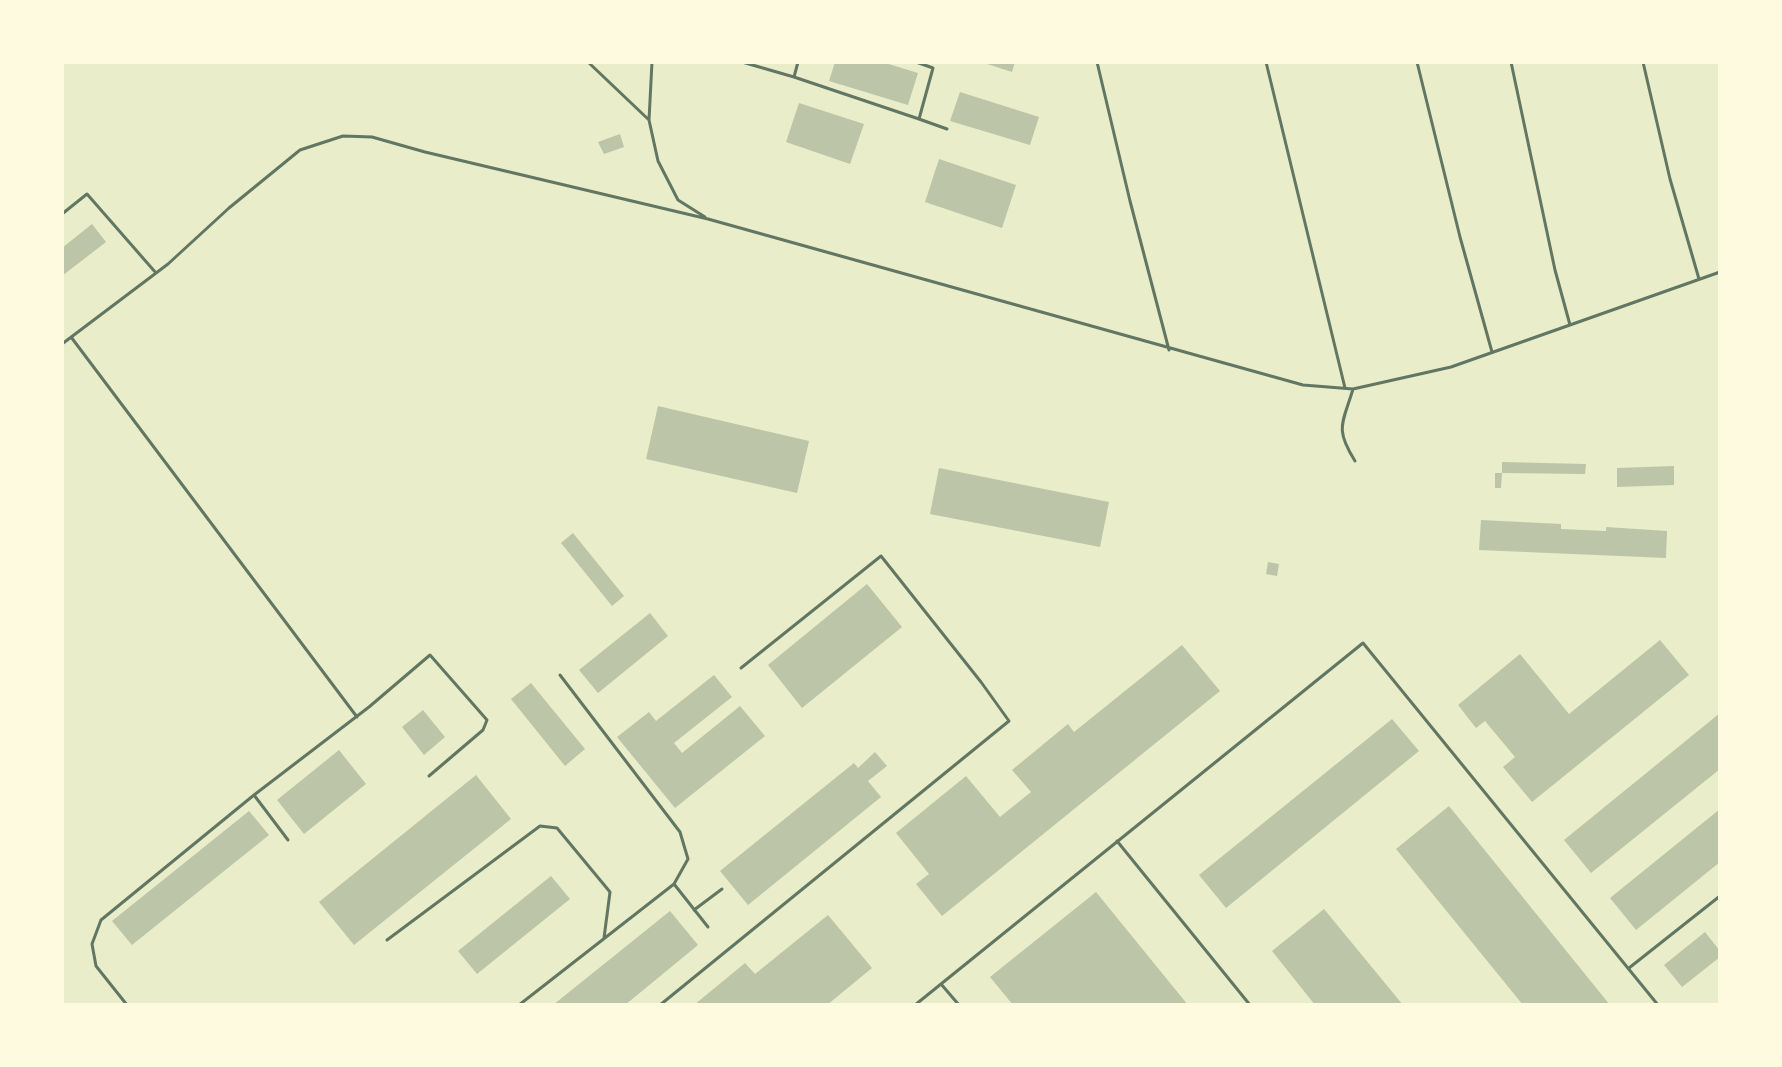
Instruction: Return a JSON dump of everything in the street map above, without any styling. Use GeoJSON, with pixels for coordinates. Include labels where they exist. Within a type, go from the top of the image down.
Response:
{"type":"FeatureCollection","features":[{"type":"Feature","properties":{"kind":"lane"},"geometry":{"type":"LineString","coordinates":[[588,62],[649,120]]}},
{"type":"Feature","properties":{"kind":"lane"},"geometry":{"type":"LineString","coordinates":[[652,62],[649,120],[658,161],[678,200],[708,219]]}},
{"type":"Feature","properties":{"kind":"lane"},"geometry":{"type":"LineString","coordinates":[[742,62],[947,129]]}},
{"type":"Feature","properties":{"kind":"lane"},"geometry":{"type":"LineString","coordinates":[[794,77],[798,62]]}},
{"type":"Feature","properties":{"kind":"lane"},"geometry":{"type":"LineString","coordinates":[[916,62],[933,68],[919,119]]}},
{"type":"Feature","properties":{"kind":"lane"},"geometry":{"type":"LineString","coordinates":[[1097,62],[1169,350]]}},
{"type":"Feature","properties":{"kind":"lane"},"geometry":{"type":"LineString","coordinates":[[1266,62],[1345,388]]}},
{"type":"Feature","properties":{"kind":"lane"},"geometry":{"type":"LineString","coordinates":[[1417,62],[1492,352]]}},
{"type":"Feature","properties":{"kind":"lane"},"geometry":{"type":"LineString","coordinates":[[1511,62],[1555,270],[1570,325]]}},
{"type":"Feature","properties":{"kind":"lane"},"geometry":{"type":"LineString","coordinates":[[1643,62],[1670,179],[1699,279]]}},
{"type":"Feature","properties":{"kind":"lane"},"geometry":{"type":"LineString","coordinates":[[62,344],[156,273],[300,150],[343,136],[372,137],[708,219],[1303,385],[1353,389],[1451,367],[1720,272]]}},
{"type":"Feature","properties":{"kind":"lane"},"geometry":{"type":"LineString","coordinates":[[62,214],[87,194],[156,273]]}},
{"type":"Feature","properties":{"kind":"lane"},"geometry":{"type":"LineString","coordinates":[[71,337],[357,717]]}},
{"type":"Feature","properties":{"kind":"lane"},"geometry":{"type":"LineString","coordinates":[[1353,389],[1341,423],[1342,442],[1355,461]]}},
{"type":"Feature","properties":{"kind":"lane"},"geometry":{"type":"LineString","coordinates":[[660,1005],[1009,721],[881,556],[741,668]]}},
{"type":"Feature","properties":{"kind":"lane"},"geometry":{"type":"LineString","coordinates":[[915,1005],[1363,643],[1658,1005]]}},
{"type":"Feature","properties":{"kind":"lane"},"geometry":{"type":"LineString","coordinates":[[127,1005],[96,966],[92,944],[101,920],[254,795],[357,717],[430,655],[487,720],[483,730],[429,776]]}},
{"type":"Feature","properties":{"kind":"lane"},"geometry":{"type":"LineString","coordinates":[[519,1005],[674,884],[688,859],[680,832],[560,675]]}},
{"type":"Feature","properties":{"kind":"lane"},"geometry":{"type":"LineString","coordinates":[[254,795],[288,840]]}},
{"type":"Feature","properties":{"kind":"lane"},"geometry":{"type":"LineString","coordinates":[[387,940],[540,826],[557,828],[610,892],[604,938]]}},
{"type":"Feature","properties":{"kind":"lane"},"geometry":{"type":"LineString","coordinates":[[1117,841],[1250,1005]]}},
{"type":"Feature","properties":{"kind":"lane"},"geometry":{"type":"LineString","coordinates":[[674,884],[708,927]]}},
{"type":"Feature","properties":{"kind":"lane"},"geometry":{"type":"LineString","coordinates":[[694,910],[722,889]]}},
{"type":"Feature","properties":{"kind":"lane"},"geometry":{"type":"LineString","coordinates":[[1628,968],[1720,896]]}},
{"type":"Feature","properties":{"kind":"lane"},"geometry":{"type":"LineString","coordinates":[[941,984],[959,1005]]}},
{"type":"Feature","properties":{"kind":"building"},"geometry":{"type":"Polygon","coordinates":[[[835,62],[882,62],[918,73],[908,105],[829,81],[835,62]]]}},
{"type":"Feature","properties":{"kind":"building"},"geometry":{"type":"Polygon","coordinates":[[[981,62],[1015,62],[1012,72],[981,62]]]}},
{"type":"Feature","properties":{"kind":"building"},"geometry":{"type":"Polygon","coordinates":[[[960,92],[1039,117],[1030,145],[950,121],[960,92]]]}},
{"type":"Feature","properties":{"kind":"building"},"geometry":{"type":"Polygon","coordinates":[[[799,103],[864,124],[850,164],[786,142],[799,103]]]}},
{"type":"Feature","properties":{"kind":"building"},"geometry":{"type":"Polygon","coordinates":[[[620,134],[624,147],[604,154],[598,142],[620,134]]]}},
{"type":"Feature","properties":{"kind":"building"},"geometry":{"type":"Polygon","coordinates":[[[939,159],[1016,185],[1002,228],[925,202],[939,159]]]}},
{"type":"Feature","properties":{"kind":"building"},"geometry":{"type":"Polygon","coordinates":[[[92,224],[106,242],[62,276],[62,248],[92,224]]]}},
{"type":"Feature","properties":{"kind":"building"},"geometry":{"type":"Polygon","coordinates":[[[658,406],[809,441],[797,493],[646,459],[658,406]]]}},
{"type":"Feature","properties":{"kind":"building"},"geometry":{"type":"Polygon","coordinates":[[[1502,462],[1586,464],[1585,474],[1502,473],[1502,462]]]}},
{"type":"Feature","properties":{"kind":"building"},"geometry":{"type":"Polygon","coordinates":[[[1674,466],[1674,485],[1617,487],[1617,468],[1674,466]]]}},
{"type":"Feature","properties":{"kind":"building"},"geometry":{"type":"Polygon","coordinates":[[[939,468],[1109,502],[1100,547],[930,514],[939,468]]]}},
{"type":"Feature","properties":{"kind":"building"},"geometry":{"type":"Polygon","coordinates":[[[1495,473],[1502,473],[1501,488],[1495,488],[1495,473]]]}},
{"type":"Feature","properties":{"kind":"building"},"geometry":{"type":"Polygon","coordinates":[[[1481,520],[1561,524],[1561,529],[1606,531],[1606,527],[1667,531],[1666,558],[1479,550],[1481,520]]]}},
{"type":"Feature","properties":{"kind":"building"},"geometry":{"type":"Polygon","coordinates":[[[573,533],[624,596],[612,606],[561,543],[573,533]]]}},
{"type":"Feature","properties":{"kind":"building"},"geometry":{"type":"Polygon","coordinates":[[[1268,562],[1279,564],[1277,576],[1266,574],[1268,562]]]}},
{"type":"Feature","properties":{"kind":"building"},"geometry":{"type":"Polygon","coordinates":[[[867,584],[902,627],[802,708],[768,665],[867,584]]]}},
{"type":"Feature","properties":{"kind":"building"},"geometry":{"type":"Polygon","coordinates":[[[650,613],[668,636],[598,693],[579,670],[650,613]]]}},
{"type":"Feature","properties":{"kind":"building"},"geometry":{"type":"Polygon","coordinates":[[[1660,640],[1689,675],[1532,802],[1503,767],[1515,757],[1485,721],[1476,728],[1458,705],[1520,654],[1569,714],[1660,640]]]}},
{"type":"Feature","properties":{"kind":"building"},"geometry":{"type":"Polygon","coordinates":[[[1182,645],[1220,691],[942,916],[916,884],[929,874],[896,833],[966,776],[1000,817],[1031,792],[1012,770],[1068,724],[1074,732],[1182,645]]]}},
{"type":"Feature","properties":{"kind":"building"},"geometry":{"type":"Polygon","coordinates":[[[714,675],[732,697],[674,743],[682,753],[740,706],[765,736],[675,808],[617,737],[649,712],[656,721],[714,675]]]}},
{"type":"Feature","properties":{"kind":"building"},"geometry":{"type":"Polygon","coordinates":[[[531,683],[585,749],[565,766],[511,699],[531,683]]]}},
{"type":"Feature","properties":{"kind":"building"},"geometry":{"type":"Polygon","coordinates":[[[423,710],[445,737],[424,755],[402,727],[423,710]]]}},
{"type":"Feature","properties":{"kind":"building"},"geometry":{"type":"Polygon","coordinates":[[[1720,713],[1720,769],[1591,873],[1564,840],[1720,713]]]}},
{"type":"Feature","properties":{"kind":"building"},"geometry":{"type":"Polygon","coordinates":[[[1392,719],[1419,751],[1226,908],[1199,875],[1392,719]]]}},
{"type":"Feature","properties":{"kind":"building"},"geometry":{"type":"Polygon","coordinates":[[[339,750],[366,784],[304,834],[277,800],[339,750]]]}},
{"type":"Feature","properties":{"kind":"building"},"geometry":{"type":"Polygon","coordinates":[[[875,752],[887,766],[868,781],[881,797],[748,905],[720,871],[854,763],[858,768],[875,752]]]}},
{"type":"Feature","properties":{"kind":"building"},"geometry":{"type":"Polygon","coordinates":[[[476,775],[511,819],[354,945],[319,902],[476,775]]]}},
{"type":"Feature","properties":{"kind":"building"},"geometry":{"type":"Polygon","coordinates":[[[1449,806],[1610,1005],[1523,1005],[1396,849],[1449,806]]]}},
{"type":"Feature","properties":{"kind":"building"},"geometry":{"type":"Polygon","coordinates":[[[1720,809],[1720,862],[1636,930],[1610,898],[1720,809]]]}},
{"type":"Feature","properties":{"kind":"building"},"geometry":{"type":"Polygon","coordinates":[[[249,811],[269,835],[132,945],[112,921],[249,811]]]}},
{"type":"Feature","properties":{"kind":"building"},"geometry":{"type":"Polygon","coordinates":[[[551,876],[570,899],[477,974],[458,951],[551,876]]]}},
{"type":"Feature","properties":{"kind":"building"},"geometry":{"type":"Polygon","coordinates":[[[1096,892],[1188,1005],[1013,1005],[990,977],[1096,892]]]}},
{"type":"Feature","properties":{"kind":"building"},"geometry":{"type":"Polygon","coordinates":[[[1324,909],[1403,1005],[1315,1005],[1272,951],[1324,909]]]}},
{"type":"Feature","properties":{"kind":"building"},"geometry":{"type":"Polygon","coordinates":[[[670,911],[698,945],[625,1005],[553,1005],[670,911]]]}},
{"type":"Feature","properties":{"kind":"building"},"geometry":{"type":"Polygon","coordinates":[[[828,915],[872,968],[827,1005],[694,1005],[745,963],[755,974],[828,915]]]}},
{"type":"Feature","properties":{"kind":"building"},"geometry":{"type":"Polygon","coordinates":[[[1705,932],[1720,951],[1720,957],[1682,987],[1664,965],[1705,932]]]}}]}
